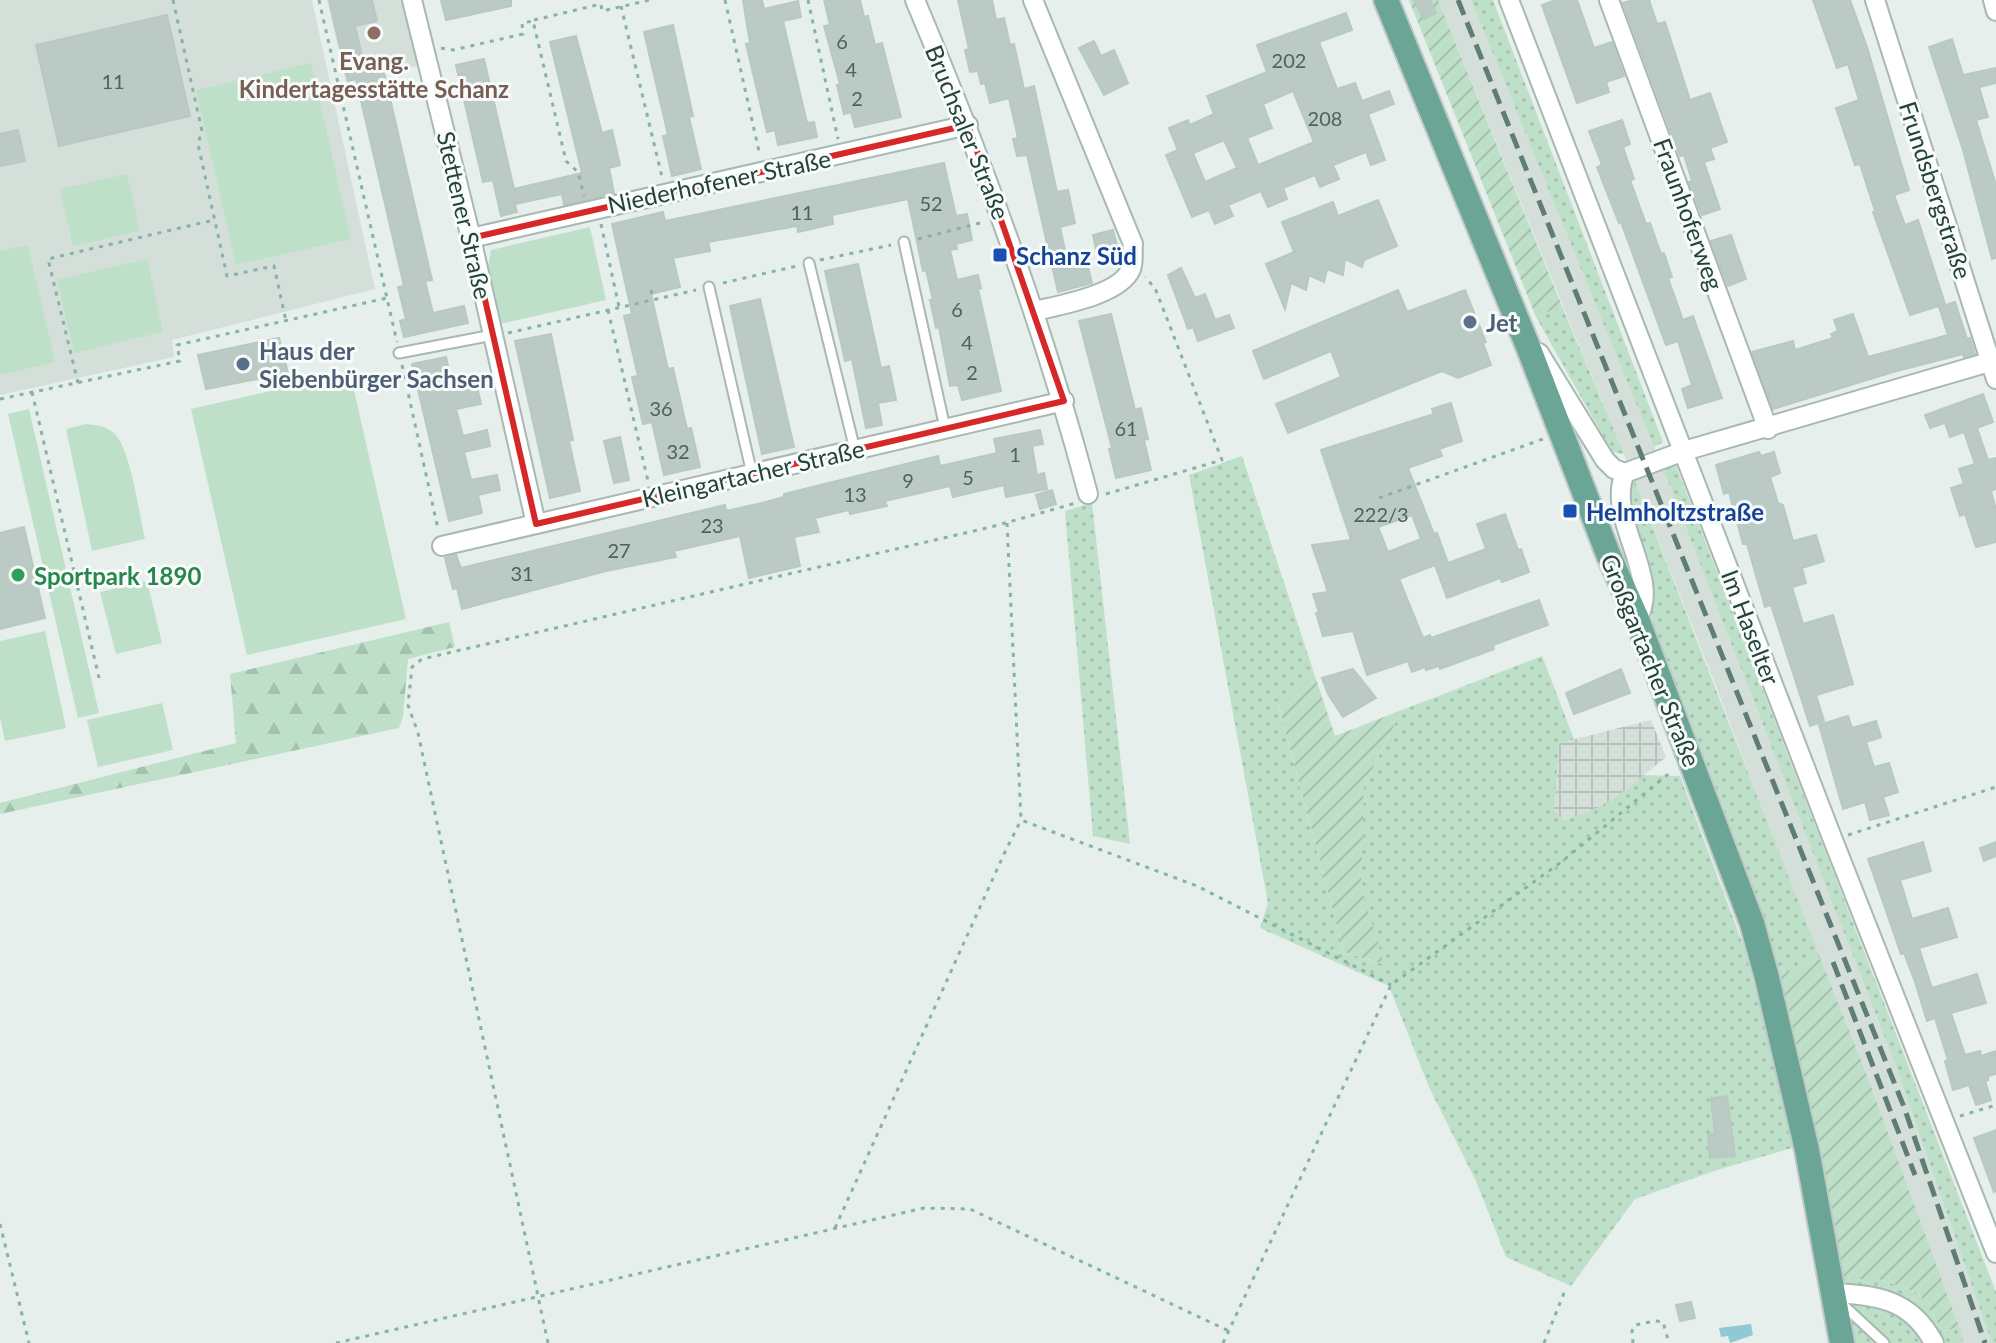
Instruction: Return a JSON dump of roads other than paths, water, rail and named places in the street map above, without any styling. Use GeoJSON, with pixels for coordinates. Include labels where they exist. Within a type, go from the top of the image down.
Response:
{"type":"FeatureCollection","features":[{"type":"Feature","properties":{"kind":"main road","name":"Großgartacher Straße"},"geometry":{"type":"LineString","coordinates":[[1386,0],[1637,619],[1752,923],[1807,1150],[1842,1343]]}},
{"type":"Feature","properties":{"kind":"street","name":"Stettener Straße"},"geometry":{"type":"LineString","coordinates":[[412,0],[471,238],[536,524]]}},
{"type":"Feature","properties":{"kind":"street","name":"Bruchsaler Straße"},"geometry":{"type":"LineString","coordinates":[[915,0],[1003,217],[1064,401],[1088,494]]}},
{"type":"Feature","properties":{"kind":"street"},"geometry":{"type":"LineString","coordinates":[[1033,0],[1133,244],[1132,268],[1123,282],[1079,301],[1035,311]]}},
{"type":"Feature","properties":{"kind":"street","name":"Im Haselter"},"geometry":{"type":"LineString","coordinates":[[1509,0],[1996,1253]]}},
{"type":"Feature","properties":{"kind":"street","name":"Fraunhoferweg"},"geometry":{"type":"LineString","coordinates":[[1609,0],[1768,429]]}},
{"type":"Feature","properties":{"kind":"street","name":"Frundsbergstraße"},"geometry":{"type":"LineString","coordinates":[[1875,0],[1994,367]]}},
{"type":"Feature","properties":{"kind":"street"},"geometry":{"type":"LineString","coordinates":[[1993,0],[1996,11]]}},
{"type":"Feature","properties":{"kind":"street","name":"Niederhofener Straße"},"geometry":{"type":"LineString","coordinates":[[471,238],[968,125]]}},
{"type":"Feature","properties":{"kind":"street"},"geometry":{"type":"LineString","coordinates":[[1529,349],[1534,346],[1605,460],[1614,469],[1625,473],[1684,451],[1994,367]]}},
{"type":"Feature","properties":{"kind":"street","name":"Kleingartacher Straße"},"geometry":{"type":"LineString","coordinates":[[442,546],[1064,401]]}},
{"type":"Feature","properties":{"kind":"street"},"geometry":{"type":"LineString","coordinates":[[1625,473],[1619,486],[1620,501],[1641,579],[1645,607],[1637,619]]}},
{"type":"Feature","properties":{"kind":"street"},"geometry":{"type":"LineString","coordinates":[[1831,1293],[1867,1295],[1904,1306],[1928,1331],[1934,1343]]}},
{"type":"Feature","properties":{"kind":"lane"},"geometry":{"type":"LineString","coordinates":[[904,242],[945,428]]}},
{"type":"Feature","properties":{"kind":"lane"},"geometry":{"type":"LineString","coordinates":[[809,263],[855,450]]}},
{"type":"Feature","properties":{"kind":"lane"},"geometry":{"type":"LineString","coordinates":[[709,287],[752,474]]}},
{"type":"Feature","properties":{"kind":"lane"},"geometry":{"type":"LineString","coordinates":[[399,353],[493,335]]}},
{"type":"Feature","properties":{"kind":"lane"},"geometry":{"type":"LineString","coordinates":[[1831,1293],[1884,1343]]}},
{"type":"Feature","properties":{"kind":"water"},"geometry":{"type":"Polygon","coordinates":[[[1751,1324],[1753,1335],[1730,1343],[1728,1336],[1721,1337],[1719,1328],[1751,1324]]]}},
{"type":"Feature","properties":{"kind":"railway"},"geometry":{"type":"LineString","coordinates":[[1458,0],[1904,1107],[1985,1343]]}},
{"type":"Feature","properties":{"kind":"railway"},"geometry":{"type":"LineString","coordinates":[[1833,962],[1915,1175]]}},
{"type":"Feature","properties":{"kind":"place","name":"Evang. Kindertagesstätte Schanz"},"geometry":{"type":"Point","coordinates":[374,33]}},
{"type":"Feature","properties":{"kind":"place","name":"Schanz Süd"},"geometry":{"type":"Point","coordinates":[1000,255]}},
{"type":"Feature","properties":{"kind":"place","name":"Jet"},"geometry":{"type":"Point","coordinates":[1470,322]}},
{"type":"Feature","properties":{"kind":"place","name":"Haus der Siebenbürger Sachsen"},"geometry":{"type":"Point","coordinates":[243,364]}},
{"type":"Feature","properties":{"kind":"place","name":"Helmholtzstraße"},"geometry":{"type":"Point","coordinates":[1570,511]}},
{"type":"Feature","properties":{"kind":"place","name":"Sportpark 1890"},"geometry":{"type":"Point","coordinates":[18,575]}}]}
